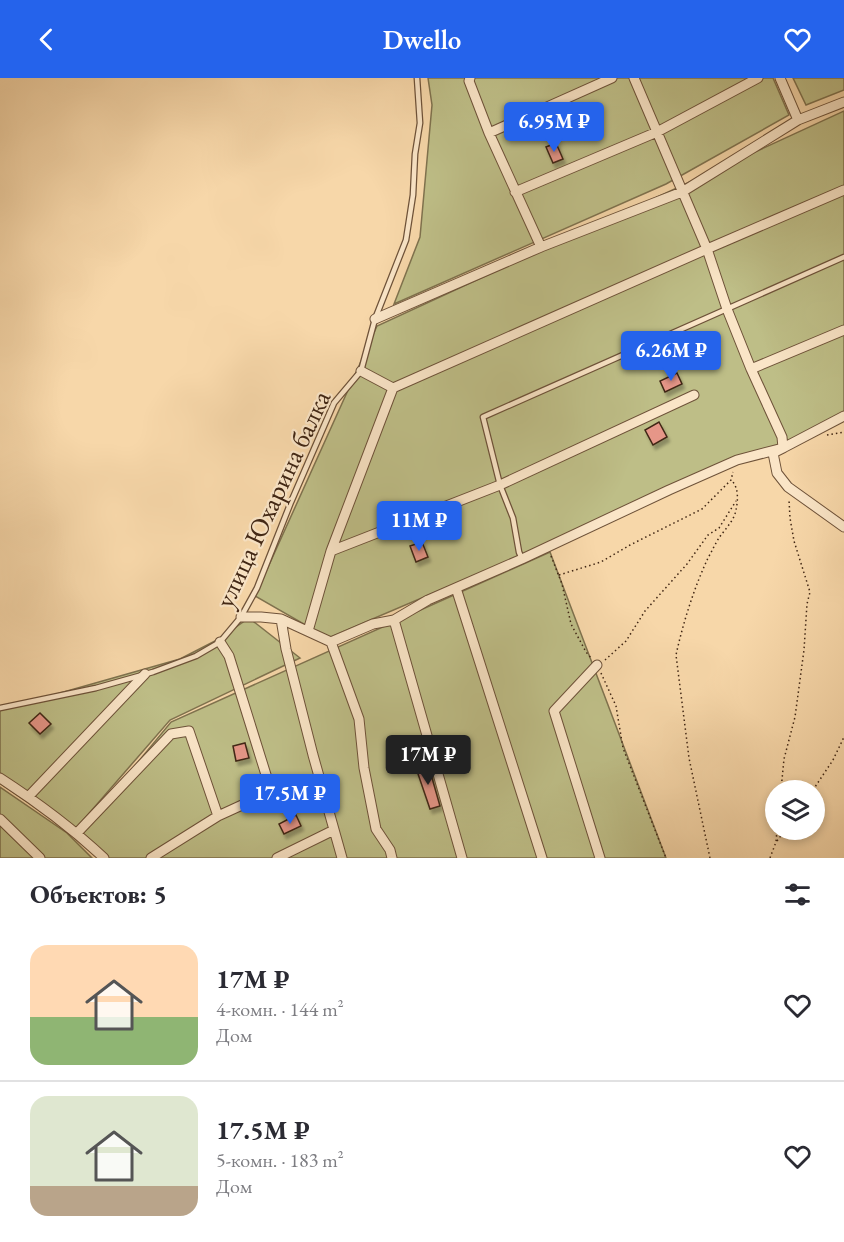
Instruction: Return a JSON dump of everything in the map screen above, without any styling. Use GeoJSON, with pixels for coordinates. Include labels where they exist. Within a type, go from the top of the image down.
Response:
{"type":"FeatureCollection","features":[{"type":"Feature","properties":{"kind":"street"},"geometry":{"type":"LineString","coordinates":[[470,78],[489,133],[541,247]]}},
{"type":"Feature","properties":{"kind":"street"},"geometry":{"type":"LineString","coordinates":[[489,133],[612,78]]}},
{"type":"Feature","properties":{"kind":"street"},"geometry":{"type":"LineString","coordinates":[[634,78],[707,249],[727,309],[782,437],[783,448]]}},
{"type":"Feature","properties":{"kind":"street"},"geometry":{"type":"LineString","coordinates":[[515,192],[657,132],[758,78]]}},
{"type":"Feature","properties":{"kind":"street"},"geometry":{"type":"LineString","coordinates":[[780,78],[798,120]]}},
{"type":"Feature","properties":{"kind":"street"},"geometry":{"type":"LineString","coordinates":[[375,319],[541,247],[682,192],[798,120],[844,102]]}},
{"type":"Feature","properties":{"kind":"street"},"geometry":{"type":"LineString","coordinates":[[308,631],[332,551],[393,388],[844,190]]}},
{"type":"Feature","properties":{"kind":"street"},"geometry":{"type":"LineString","coordinates":[[752,369],[844,330]]}},
{"type":"Feature","properties":{"kind":"street"},"geometry":{"type":"LineString","coordinates":[[361,371],[393,388]]}},
{"type":"Feature","properties":{"kind":"street"},"geometry":{"type":"LineString","coordinates":[[332,551],[500,485],[694,395]]}},
{"type":"Feature","properties":{"kind":"street"},"geometry":{"type":"LineString","coordinates":[[844,416],[773,453],[777,473],[788,487],[844,527]]}},
{"type":"Feature","properties":{"kind":"street"},"geometry":{"type":"LineString","coordinates":[[331,642],[373,624],[394,620],[428,600],[737,460],[783,448]]}},
{"type":"Feature","properties":{"kind":"street"},"geometry":{"type":"LineString","coordinates":[[456,588],[542,858]]}},
{"type":"Feature","properties":{"kind":"street"},"geometry":{"type":"LineString","coordinates":[[241,617],[281,619],[331,642],[359,719],[364,768],[376,829],[390,850],[392,858]]}},
{"type":"Feature","properties":{"kind":"street"},"geometry":{"type":"LineString","coordinates":[[281,619],[286,649],[342,858]]}},
{"type":"Feature","properties":{"kind":"street"},"geometry":{"type":"LineString","coordinates":[[394,620],[462,858]]}},
{"type":"Feature","properties":{"kind":"street"},"geometry":{"type":"LineString","coordinates":[[151,858],[219,816],[264,795],[267,778],[228,656],[220,642]]}},
{"type":"Feature","properties":{"kind":"street"},"geometry":{"type":"LineString","coordinates":[[597,665],[554,711],[600,858]]}},
{"type":"Feature","properties":{"kind":"street"},"geometry":{"type":"LineString","coordinates":[[29,796],[145,674]]}},
{"type":"Feature","properties":{"kind":"street"},"geometry":{"type":"LineString","coordinates":[[77,833],[171,734],[189,731],[219,816]]}},
{"type":"Feature","properties":{"kind":"street"},"geometry":{"type":"LineString","coordinates":[[0,778],[29,796],[77,833],[104,858]]}},
{"type":"Feature","properties":{"kind":"street"},"geometry":{"type":"LineString","coordinates":[[0,819],[39,858]]}},
{"type":"Feature","properties":{"kind":"street"},"geometry":{"type":"LineString","coordinates":[[277,858],[334,830]]}},
{"type":"Feature","properties":{"kind":"lane","name":"улица Юхарина балка"},"geometry":{"type":"LineString","coordinates":[[0,708],[96,688],[196,656],[220,642],[241,617],[257,588],[334,403],[361,371],[375,319],[406,240],[420,123],[417,78]]}},
{"type":"Feature","properties":{"kind":"lane"},"geometry":{"type":"LineString","coordinates":[[522,559],[513,518],[500,485],[483,417],[844,257]]}},
{"type":"Feature","properties":{"kind":"path"},"geometry":{"type":"LineString","coordinates":[[559,575],[601,562],[702,509],[731,480],[737,460]]}},
{"type":"Feature","properties":{"kind":"path"},"geometry":{"type":"LineString","coordinates":[[710,858],[689,758],[676,655],[700,578],[718,539],[733,520],[736,511],[736,484],[731,480]]}},
{"type":"Feature","properties":{"kind":"path"},"geometry":{"type":"LineString","coordinates":[[782,780],[784,759],[795,717],[810,591],[794,542],[788,487]]}},
{"type":"Feature","properties":{"kind":"path"},"geometry":{"type":"LineString","coordinates":[[597,665],[610,657],[626,641],[645,611],[687,564],[708,535],[719,528],[737,500]]}},
{"type":"Feature","properties":{"kind":"path"},"geometry":{"type":"LineString","coordinates":[[547,547],[562,584],[571,624],[586,652],[597,665],[616,706],[623,747],[666,858]]}},
{"type":"Feature","properties":{"kind":"path"},"geometry":{"type":"LineString","coordinates":[[819,780],[844,737]]}},
{"type":"Feature","properties":{"kind":"path"},"geometry":{"type":"LineString","coordinates":[[770,858],[776,842]]}},
{"type":"Feature","properties":{"kind":"green space"},"geometry":{"type":"Polygon","coordinates":[[[428,78],[773,78],[789,115],[666,184],[394,304],[420,237],[432,105],[428,78]]]}},
{"type":"Feature","properties":{"kind":"green space"},"geometry":{"type":"Polygon","coordinates":[[[793,78],[844,78],[844,90],[806,105],[793,78]]]}},
{"type":"Feature","properties":{"kind":"green space"},"geometry":{"type":"Polygon","coordinates":[[[844,111],[844,418],[328,638],[255,596],[377,326],[844,111]]]}},
{"type":"Feature","properties":{"kind":"green space"},"geometry":{"type":"Polygon","coordinates":[[[550,552],[666,858],[100,858],[77,836],[171,722],[550,552]]]}},
{"type":"Feature","properties":{"kind":"green space"},"geometry":{"type":"Polygon","coordinates":[[[249,618],[300,658],[170,720],[72,833],[0,783],[0,710],[180,659],[217,640],[249,618]]]}},
{"type":"Feature","properties":{"kind":"green space"},"geometry":{"type":"Polygon","coordinates":[[[0,787],[67,833],[92,858],[0,858],[0,787]]]}},
{"type":"Feature","properties":{"kind":"building"},"geometry":{"type":"Polygon","coordinates":[[[556,143],[563,159],[553,163],[546,147],[556,143]]]}},
{"type":"Feature","properties":{"kind":"building"},"geometry":{"type":"Polygon","coordinates":[[[677,373],[682,384],[665,392],[660,381],[677,373]]]}},
{"type":"Feature","properties":{"kind":"building"},"geometry":{"type":"Polygon","coordinates":[[[659,422],[667,437],[653,445],[645,430],[659,422]]]}},
{"type":"Feature","properties":{"kind":"building"},"geometry":{"type":"Polygon","coordinates":[[[422,542],[428,557],[416,562],[410,546],[422,542]]]}},
{"type":"Feature","properties":{"kind":"building"},"geometry":{"type":"Polygon","coordinates":[[[40,713],[51,724],[40,734],[29,723],[40,713]]]}},
{"type":"Feature","properties":{"kind":"building"},"geometry":{"type":"Polygon","coordinates":[[[245,743],[249,758],[236,761],[233,746],[245,743]]]}},
{"type":"Feature","properties":{"kind":"building"},"geometry":{"type":"Polygon","coordinates":[[[428,764],[440,806],[430,809],[416,768],[428,764]]]}},
{"type":"Feature","properties":{"kind":"building"},"geometry":{"type":"Polygon","coordinates":[[[296,815],[301,826],[284,834],[279,824],[296,815]]]}}]}
